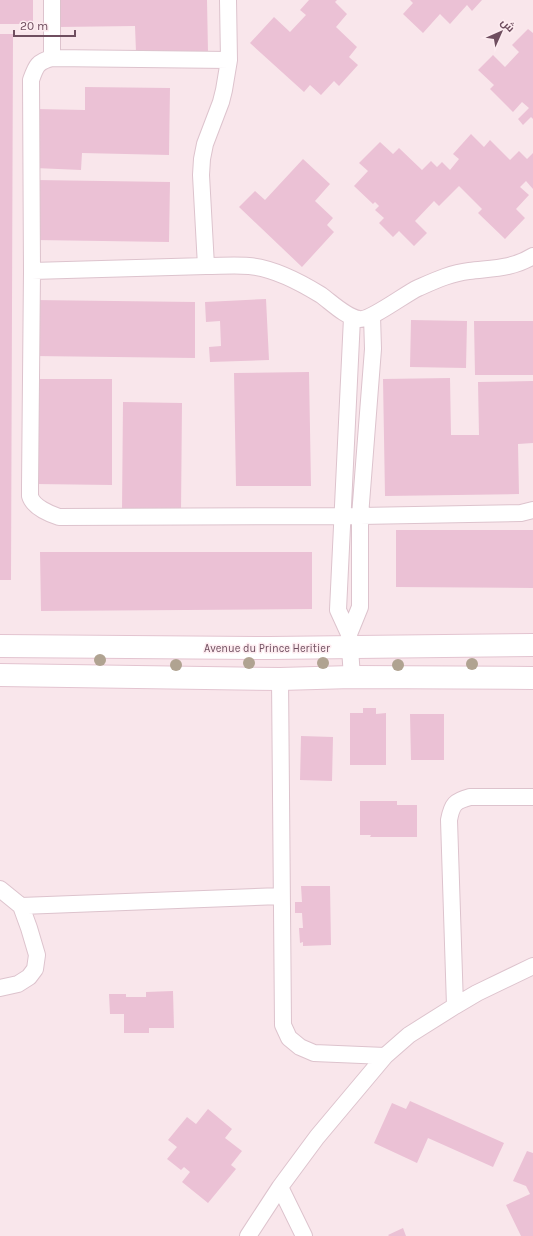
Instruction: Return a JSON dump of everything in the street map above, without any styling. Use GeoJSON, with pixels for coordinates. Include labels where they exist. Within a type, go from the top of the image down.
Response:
{"type":"FeatureCollection","features":[{"type":"Feature","properties":{"kind":"main road","name":"Avenue du Prince Heritier"},"geometry":{"type":"LineString","coordinates":[[0,646],[269,648],[349,640],[533,645]]}},
{"type":"Feature","properties":{"kind":"main road"},"geometry":{"type":"LineString","coordinates":[[0,675],[280,679],[352,677],[533,678]]}},
{"type":"Feature","properties":{"kind":"street"},"geometry":{"type":"LineString","coordinates":[[52,0],[52,58]]}},
{"type":"Feature","properties":{"kind":"street"},"geometry":{"type":"LineString","coordinates":[[206,266],[201,175],[202,159],[205,144],[221,102],[229,60],[228,0]]}},
{"type":"Feature","properties":{"kind":"street"},"geometry":{"type":"LineString","coordinates":[[229,60],[52,58],[42,60],[37,66],[31,80],[32,271],[30,498],[46,512],[59,517],[360,516],[521,513],[533,510]]}},
{"type":"Feature","properties":{"kind":"street"},"geometry":{"type":"LineString","coordinates":[[32,271],[250,266],[272,271],[293,280],[321,295],[352,318],[363,320],[416,289],[443,277],[468,271],[508,267],[523,262],[533,256]]}},
{"type":"Feature","properties":{"kind":"street"},"geometry":{"type":"LineString","coordinates":[[349,640],[360,607],[360,516],[373,350],[372,316]]}},
{"type":"Feature","properties":{"kind":"street"},"geometry":{"type":"LineString","coordinates":[[352,318],[338,610],[349,640],[352,677]]}},
{"type":"Feature","properties":{"kind":"street"},"geometry":{"type":"LineString","coordinates":[[280,679],[283,1024],[289,1038],[300,1047],[314,1053],[385,1056]]}},
{"type":"Feature","properties":{"kind":"street"},"geometry":{"type":"LineString","coordinates":[[455,1006],[449,820],[451,809],[460,800],[470,797],[533,797]]}},
{"type":"Feature","properties":{"kind":"street"},"geometry":{"type":"LineString","coordinates":[[0,889],[21,906],[37,955],[34,969],[29,977],[18,984],[0,988]]}},
{"type":"Feature","properties":{"kind":"street"},"geometry":{"type":"LineString","coordinates":[[21,906],[281,896]]}},
{"type":"Feature","properties":{"kind":"street"},"geometry":{"type":"LineString","coordinates":[[248,1236],[280,1187],[317,1137],[385,1056],[409,1035],[455,1006],[533,966]]}},
{"type":"Feature","properties":{"kind":"street"},"geometry":{"type":"LineString","coordinates":[[280,1187],[304,1236]]}},
{"type":"Feature","properties":{"kind":"building"},"geometry":{"type":"Polygon","coordinates":[[[0,0],[33,0],[33,24],[0,24],[0,0]]]}},
{"type":"Feature","properties":{"kind":"building"},"geometry":{"type":"Polygon","coordinates":[[[59,0],[207,0],[208,52],[136,52],[135,26],[59,27],[59,0]]]}},
{"type":"Feature","properties":{"kind":"building"},"geometry":{"type":"Polygon","coordinates":[[[309,0],[337,0],[335,2],[347,14],[336,27],[357,47],[349,57],[358,65],[339,86],[334,81],[321,95],[310,85],[304,92],[250,43],[274,17],[290,32],[306,15],[300,10],[309,0]]]}},
{"type":"Feature","properties":{"kind":"building"},"geometry":{"type":"Polygon","coordinates":[[[410,0],[482,0],[472,11],[467,5],[450,24],[440,14],[423,33],[403,14],[413,3],[410,0]]]}},
{"type":"Feature","properties":{"kind":"building"},"geometry":{"type":"Polygon","coordinates":[[[528,29],[533,33],[533,119],[531,117],[523,125],[518,119],[529,108],[522,102],[513,112],[490,89],[494,85],[478,70],[493,55],[505,67],[519,52],[512,45],[528,29]]]}},
{"type":"Feature","properties":{"kind":"building"},"geometry":{"type":"Polygon","coordinates":[[[0,34],[13,34],[11,580],[0,580],[0,34]]]}},
{"type":"Feature","properties":{"kind":"building"},"geometry":{"type":"Polygon","coordinates":[[[85,87],[170,88],[169,155],[82,153],[81,170],[35,168],[36,109],[85,110],[85,87]]]}},
{"type":"Feature","properties":{"kind":"building"},"geometry":{"type":"Polygon","coordinates":[[[471,134],[484,147],[490,140],[510,160],[519,151],[527,159],[533,153],[533,189],[526,181],[520,187],[529,195],[516,209],[525,218],[505,239],[478,213],[482,209],[459,186],[439,206],[434,201],[415,221],[427,233],[414,246],[399,231],[393,237],[379,223],[384,218],[375,210],[379,206],[375,202],[373,204],[354,186],[368,171],[359,163],[380,142],[393,154],[399,148],[422,170],[431,161],[437,167],[442,162],[450,170],[459,159],[453,154],[471,134]]]}},
{"type":"Feature","properties":{"kind":"building"},"geometry":{"type":"Polygon","coordinates":[[[303,159],[330,184],[315,201],[333,218],[327,225],[334,232],[302,267],[239,207],[255,191],[265,200],[303,159]]]}},
{"type":"Feature","properties":{"kind":"building"},"geometry":{"type":"Polygon","coordinates":[[[36,180],[170,182],[169,242],[36,240],[36,180]]]}},
{"type":"Feature","properties":{"kind":"building"},"geometry":{"type":"Polygon","coordinates":[[[266,299],[269,360],[210,362],[209,347],[221,346],[220,321],[206,322],[205,302],[266,299]]]}},
{"type":"Feature","properties":{"kind":"building"},"geometry":{"type":"Polygon","coordinates":[[[34,300],[195,302],[195,358],[34,356],[34,300]]]}},
{"type":"Feature","properties":{"kind":"building"},"geometry":{"type":"Polygon","coordinates":[[[411,320],[467,321],[466,368],[410,367],[411,320]]]}},
{"type":"Feature","properties":{"kind":"building"},"geometry":{"type":"Polygon","coordinates":[[[474,321],[533,321],[533,375],[475,375],[474,321]]]}},
{"type":"Feature","properties":{"kind":"building"},"geometry":{"type":"Polygon","coordinates":[[[309,372],[311,486],[236,486],[234,373],[309,372]]]}},
{"type":"Feature","properties":{"kind":"building"},"geometry":{"type":"Polygon","coordinates":[[[450,378],[451,435],[479,435],[478,382],[533,381],[533,443],[518,444],[519,494],[385,496],[383,379],[450,378]]]}},
{"type":"Feature","properties":{"kind":"building"},"geometry":{"type":"Polygon","coordinates":[[[36,379],[112,379],[112,485],[36,484],[36,379]]]}},
{"type":"Feature","properties":{"kind":"building"},"geometry":{"type":"Polygon","coordinates":[[[123,402],[182,403],[181,512],[122,511],[123,402]]]}},
{"type":"Feature","properties":{"kind":"building"},"geometry":{"type":"Polygon","coordinates":[[[396,530],[533,530],[533,588],[396,587],[396,530]]]}},
{"type":"Feature","properties":{"kind":"building"},"geometry":{"type":"Polygon","coordinates":[[[40,552],[312,552],[312,609],[41,611],[40,552]]]}},
{"type":"Feature","properties":{"kind":"building"},"geometry":{"type":"Polygon","coordinates":[[[363,708],[376,708],[376,714],[386,713],[386,765],[350,765],[350,713],[363,713],[363,708]]]}},
{"type":"Feature","properties":{"kind":"building"},"geometry":{"type":"Polygon","coordinates":[[[410,714],[444,714],[444,760],[411,760],[410,714]]]}},
{"type":"Feature","properties":{"kind":"building"},"geometry":{"type":"Polygon","coordinates":[[[301,736],[333,737],[332,781],[300,780],[301,736]]]}},
{"type":"Feature","properties":{"kind":"building"},"geometry":{"type":"Polygon","coordinates":[[[360,801],[397,801],[397,805],[417,805],[417,837],[370,837],[371,835],[360,835],[360,801]]]}},
{"type":"Feature","properties":{"kind":"building"},"geometry":{"type":"Polygon","coordinates":[[[301,886],[330,886],[331,945],[303,946],[303,942],[300,943],[299,928],[303,928],[302,913],[295,913],[295,902],[302,902],[301,886]]]}},
{"type":"Feature","properties":{"kind":"building"},"geometry":{"type":"Polygon","coordinates":[[[173,991],[174,1028],[149,1028],[149,1033],[124,1033],[124,1014],[110,1014],[109,994],[126,994],[126,997],[146,997],[146,992],[173,991]]]}},
{"type":"Feature","properties":{"kind":"building"},"geometry":{"type":"Polygon","coordinates":[[[410,1101],[504,1143],[493,1167],[428,1138],[417,1163],[374,1143],[392,1103],[406,1109],[410,1101]]]}},
{"type":"Feature","properties":{"kind":"building"},"geometry":{"type":"Polygon","coordinates":[[[208,1109],[232,1129],[225,1138],[242,1151],[231,1165],[236,1169],[208,1203],[182,1182],[190,1172],[184,1167],[181,1170],[167,1159],[177,1147],[168,1140],[187,1117],[196,1124],[208,1109]]]}},
{"type":"Feature","properties":{"kind":"building"},"geometry":{"type":"Polygon","coordinates":[[[527,1151],[533,1153],[533,1236],[521,1236],[506,1205],[530,1194],[526,1186],[513,1181],[527,1151]]]}},
{"type":"Feature","properties":{"kind":"building"},"geometry":{"type":"Polygon","coordinates":[[[403,1228],[406,1236],[388,1235],[403,1228]]]}}]}
